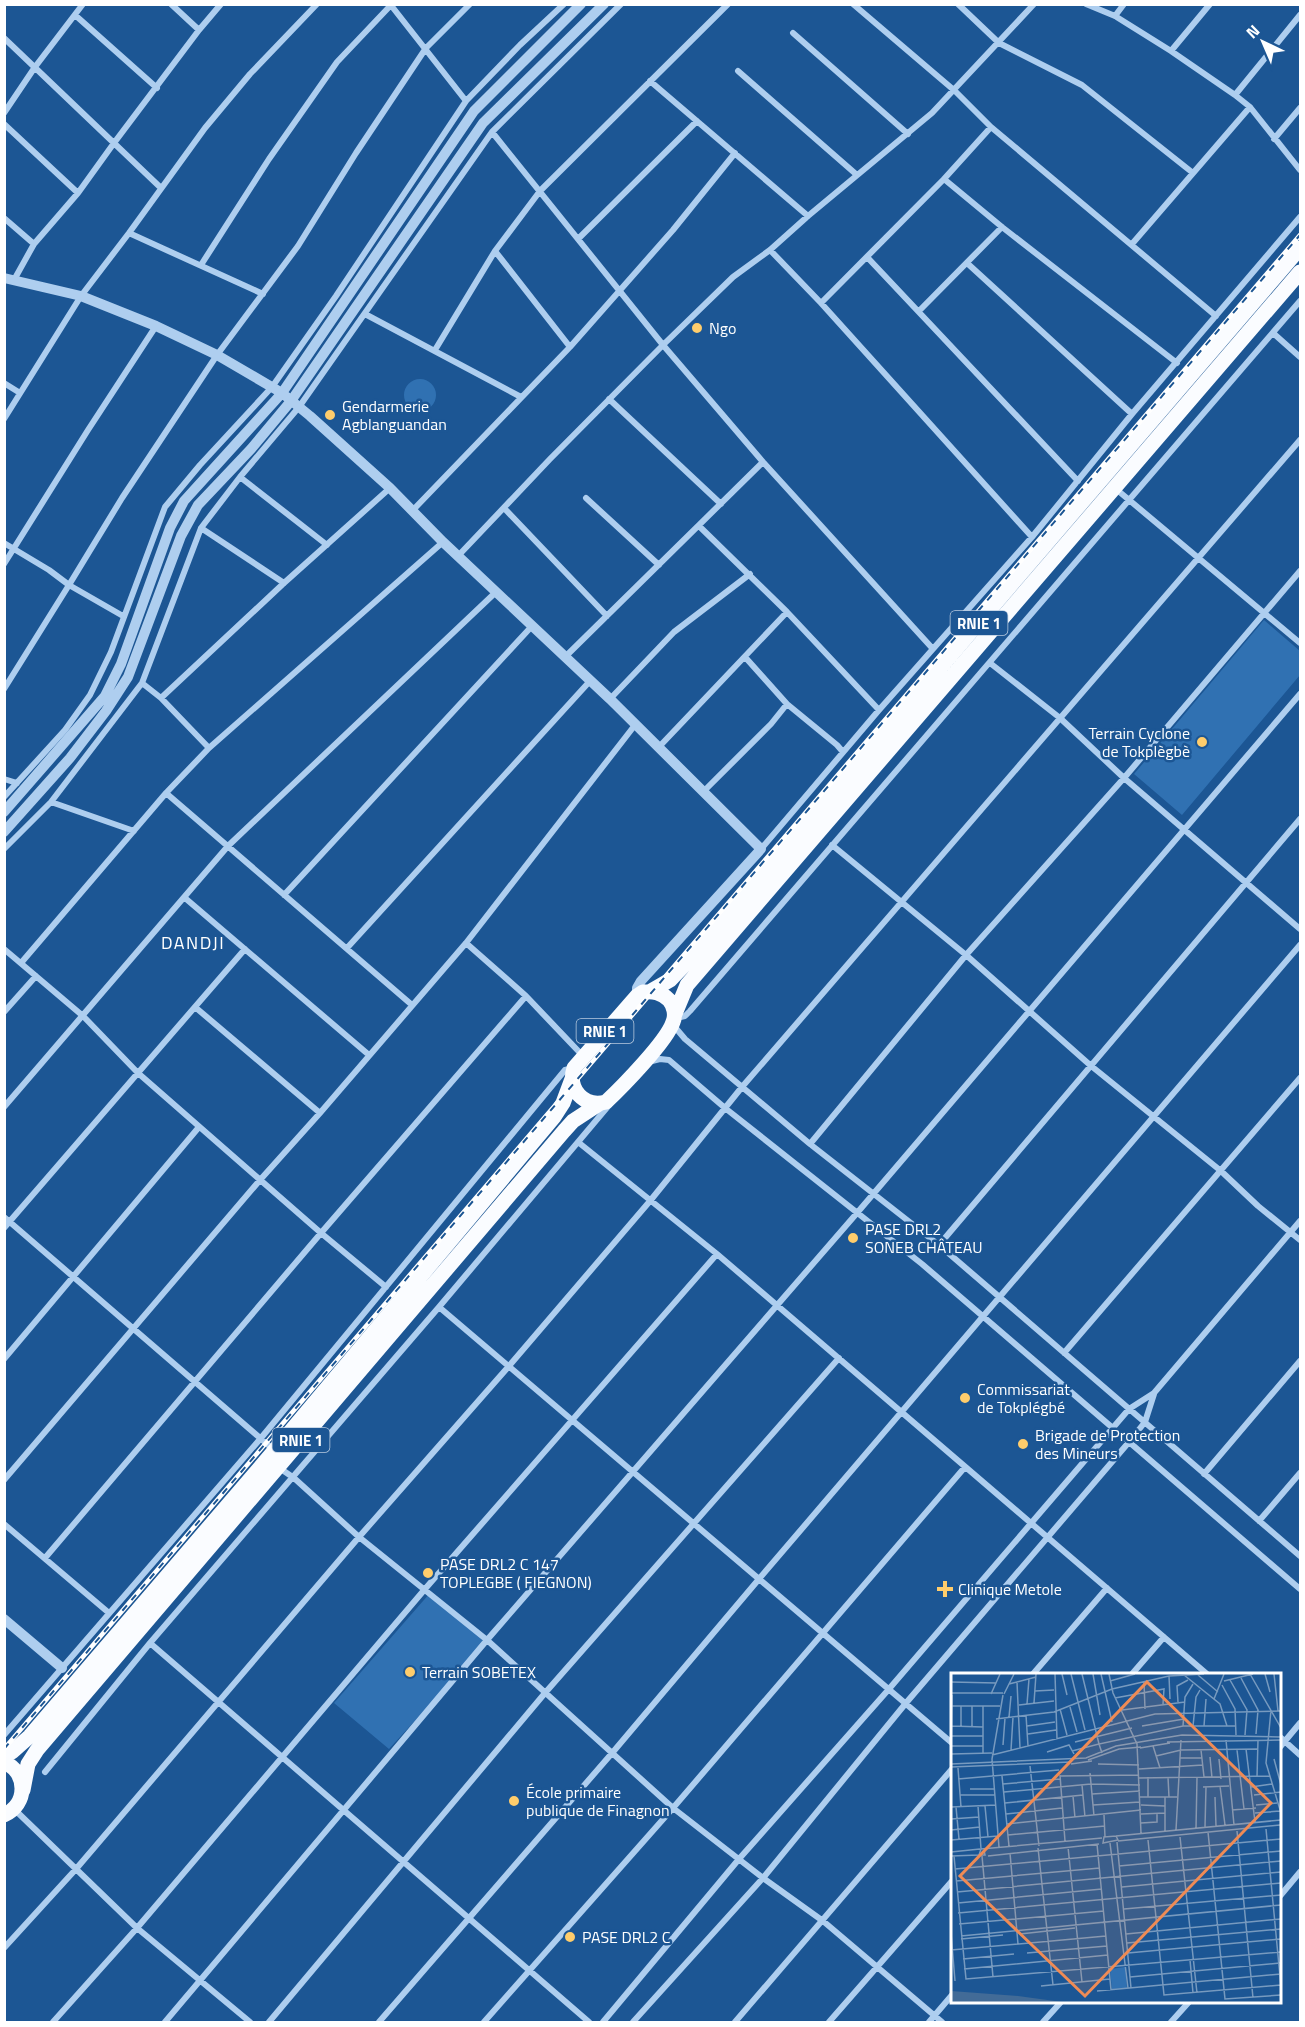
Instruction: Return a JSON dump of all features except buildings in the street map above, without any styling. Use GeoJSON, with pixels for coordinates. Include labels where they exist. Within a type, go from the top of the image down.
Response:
{"type":"FeatureCollection","features":[{"type":"Feature","properties":{"kind":"highway","name":"RNIE 1"},"geometry":{"type":"LineString","coordinates":[[9,1812],[20,1800],[28,1764],[36,1750],[573,1121],[606,1102],[641,1064],[674,1019],[687,985],[1110,483],[1300,248]]}},
{"type":"Feature","properties":{"kind":"highway","name":"RNIE 1"},"geometry":{"type":"LineString","coordinates":[[4,1755],[12,1752],[30,1736],[275,1450],[554,1117],[563,1103],[576,1067],[644,994],[677,974],[1110,483],[1300,272]]}},
{"type":"Feature","properties":{"kind":"highway"},"geometry":{"type":"LineString","coordinates":[[644,994],[656,992],[668,999],[674,1019]]}},
{"type":"Feature","properties":{"kind":"highway"},"geometry":{"type":"LineString","coordinates":[[576,1067],[575,1091],[588,1102],[599,1104]]}},
{"type":"Feature","properties":{"kind":"highway"},"geometry":{"type":"LineString","coordinates":[[4,1762],[18,1772],[22,1779],[23,1790]]}},
{"type":"Feature","properties":{"kind":"street"},"geometry":{"type":"LineString","coordinates":[[4,113],[34,67],[83,4]]}},
{"type":"Feature","properties":{"kind":"street"},"geometry":{"type":"LineString","coordinates":[[171,4],[199,30]]}},
{"type":"Feature","properties":{"kind":"street"},"geometry":{"type":"LineString","coordinates":[[221,4],[199,30],[78,193],[34,244],[9,279],[81,296],[156,326],[217,355],[277,390],[390,488],[443,542],[610,699],[761,849]]}},
{"type":"Feature","properties":{"kind":"street"},"geometry":{"type":"LineString","coordinates":[[4,419],[81,296],[129,234],[205,128],[250,75],[317,4]]}},
{"type":"Feature","properties":{"kind":"street"},"geometry":{"type":"LineString","coordinates":[[4,689],[122,498],[217,355],[298,246],[426,48],[470,4]]}},
{"type":"Feature","properties":{"kind":"street"},"geometry":{"type":"LineString","coordinates":[[4,797],[65,730],[90,696],[111,652],[165,507],[200,465],[277,390],[466,101],[520,45],[564,4]]}},
{"type":"Feature","properties":{"kind":"street"},"geometry":{"type":"LineString","coordinates":[[4,812],[105,696],[121,664],[170,528],[184,501],[277,390],[474,111],[581,4]]}},
{"type":"Feature","properties":{"kind":"street"},"geometry":{"type":"LineString","coordinates":[[4,832],[70,758],[106,711],[128,677],[181,536],[198,506],[295,404],[483,123],[604,4]]}},
{"type":"Feature","properties":{"kind":"street"},"geometry":{"type":"LineString","coordinates":[[4,849],[51,802],[142,683],[201,528],[365,314],[492,132],[621,4]]}},
{"type":"Feature","properties":{"kind":"street"},"geometry":{"type":"LineString","coordinates":[[435,350],[495,250],[540,191],[728,4]]}},
{"type":"Feature","properties":{"kind":"street"},"geometry":{"type":"LineString","coordinates":[[853,4],[955,91],[991,127],[1216,316]]}},
{"type":"Feature","properties":{"kind":"street"},"geometry":{"type":"LineString","coordinates":[[958,4],[999,43],[1082,85],[1193,173]]}},
{"type":"Feature","properties":{"kind":"street"},"geometry":{"type":"LineString","coordinates":[[458,556],[663,345],[734,277],[770,250],[908,134],[955,91],[1034,4]]}},
{"type":"Feature","properties":{"kind":"street"},"geometry":{"type":"LineString","coordinates":[[1086,4],[1114,16],[1171,51],[1235,95],[1250,107],[1300,170]]}},
{"type":"Feature","properties":{"kind":"street"},"geometry":{"type":"LineString","coordinates":[[1114,16],[1124,4]]}},
{"type":"Feature","properties":{"kind":"street"},"geometry":{"type":"LineString","coordinates":[[1171,51],[1210,4]]}},
{"type":"Feature","properties":{"kind":"street"},"geometry":{"type":"LineString","coordinates":[[201,265],[269,159],[337,62],[391,5],[466,101]]}},
{"type":"Feature","properties":{"kind":"street"},"geometry":{"type":"LineString","coordinates":[[75,15],[157,88]]}},
{"type":"Feature","properties":{"kind":"street"},"geometry":{"type":"LineString","coordinates":[[1235,95],[1300,15]]}},
{"type":"Feature","properties":{"kind":"street"},"geometry":{"type":"LineString","coordinates":[[793,33],[908,134]]}},
{"type":"Feature","properties":{"kind":"street"},"geometry":{"type":"LineString","coordinates":[[4,38],[160,188]]}},
{"type":"Feature","properties":{"kind":"street"},"geometry":{"type":"LineString","coordinates":[[520,45],[530,55]]}},
{"type":"Feature","properties":{"kind":"street"},"geometry":{"type":"LineString","coordinates":[[738,71],[858,175]]}},
{"type":"Feature","properties":{"kind":"street"},"geometry":{"type":"LineString","coordinates":[[650,81],[808,216]]}},
{"type":"Feature","properties":{"kind":"street"},"geometry":{"type":"LineString","coordinates":[[1132,244],[1250,107]]}},
{"type":"Feature","properties":{"kind":"street"},"geometry":{"type":"LineString","coordinates":[[1274,139],[1300,108]]}},
{"type":"Feature","properties":{"kind":"street"},"geometry":{"type":"LineString","coordinates":[[578,239],[697,121]]}},
{"type":"Feature","properties":{"kind":"street"},"geometry":{"type":"LineString","coordinates":[[4,124],[78,193]]}},
{"type":"Feature","properties":{"kind":"street"},"geometry":{"type":"LineString","coordinates":[[821,303],[991,127]]}},
{"type":"Feature","properties":{"kind":"street"},"geometry":{"type":"LineString","coordinates":[[492,132],[663,345],[763,462],[933,649]]}},
{"type":"Feature","properties":{"kind":"street"},"geometry":{"type":"LineString","coordinates":[[413,510],[570,347],[673,230],[735,153]]}},
{"type":"Feature","properties":{"kind":"street"},"geometry":{"type":"LineString","coordinates":[[944,178],[1002,227],[1177,363]]}},
{"type":"Feature","properties":{"kind":"street"},"geometry":{"type":"LineString","coordinates":[[4,218],[34,244]]}},
{"type":"Feature","properties":{"kind":"street"},"geometry":{"type":"LineString","coordinates":[[644,994],[637,988],[641,981],[761,849],[879,710],[1032,537],[1132,414],[1300,218]]}},
{"type":"Feature","properties":{"kind":"street"},"geometry":{"type":"LineString","coordinates":[[918,311],[1002,227]]}},
{"type":"Feature","properties":{"kind":"street"},"geometry":{"type":"LineString","coordinates":[[129,234],[263,294]]}},
{"type":"Feature","properties":{"kind":"street"},"geometry":{"type":"LineString","coordinates":[[495,250],[570,347]]}},
{"type":"Feature","properties":{"kind":"street"},"geometry":{"type":"LineString","coordinates":[[770,250],[821,303],[1032,537]]}},
{"type":"Feature","properties":{"kind":"street"},"geometry":{"type":"LineString","coordinates":[[867,257],[1078,481]]}},
{"type":"Feature","properties":{"kind":"street"},"geometry":{"type":"LineString","coordinates":[[967,263],[1132,414]]}},
{"type":"Feature","properties":{"kind":"street"},"geometry":{"type":"LineString","coordinates":[[1300,301],[690,1011],[685,1016],[674,1019],[685,1039],[810,1144],[939,1245],[1300,1556]]}},
{"type":"Feature","properties":{"kind":"street"},"geometry":{"type":"LineString","coordinates":[[365,314],[521,397]]}},
{"type":"Feature","properties":{"kind":"street"},"geometry":{"type":"LineString","coordinates":[[4,564],[156,326]]}},
{"type":"Feature","properties":{"kind":"street"},"geometry":{"type":"LineString","coordinates":[[1273,333],[1300,357]]}},
{"type":"Feature","properties":{"kind":"street"},"geometry":{"type":"LineString","coordinates":[[4,383],[20,393]]}},
{"type":"Feature","properties":{"kind":"street"},"geometry":{"type":"LineString","coordinates":[[609,399],[721,504]]}},
{"type":"Feature","properties":{"kind":"street"},"geometry":{"type":"LineString","coordinates":[[4,1948],[76,1869],[359,1536],[509,1366],[650,1201],[742,1087],[1300,440]]}},
{"type":"Feature","properties":{"kind":"street"},"geometry":{"type":"LineString","coordinates":[[565,657],[763,462]]}},
{"type":"Feature","properties":{"kind":"street"},"geometry":{"type":"LineString","coordinates":[[1090,466],[1300,643]]}},
{"type":"Feature","properties":{"kind":"street"},"geometry":{"type":"LineString","coordinates":[[240,477],[327,545]]}},
{"type":"Feature","properties":{"kind":"street"},"geometry":{"type":"LineString","coordinates":[[161,698],[390,488]]}},
{"type":"Feature","properties":{"kind":"street"},"geometry":{"type":"LineString","coordinates":[[586,498],[658,566]]}},
{"type":"Feature","properties":{"kind":"street"},"geometry":{"type":"LineString","coordinates":[[504,508],[608,616]]}},
{"type":"Feature","properties":{"kind":"street"},"geometry":{"type":"LineString","coordinates":[[699,526],[750,574],[879,710]]}},
{"type":"Feature","properties":{"kind":"street"},"geometry":{"type":"LineString","coordinates":[[201,528],[284,583]]}},
{"type":"Feature","properties":{"kind":"street"},"geometry":{"type":"LineString","coordinates":[[21,963],[166,793],[209,748],[443,542]]}},
{"type":"Feature","properties":{"kind":"street"},"geometry":{"type":"LineString","coordinates":[[4,543],[69,585],[123,616]]}},
{"type":"Feature","properties":{"kind":"street"},"geometry":{"type":"LineString","coordinates":[[810,1144],[966,955],[1124,778],[1300,571]]}},
{"type":"Feature","properties":{"kind":"street"},"geometry":{"type":"LineString","coordinates":[[610,699],[674,632],[750,574]]}},
{"type":"Feature","properties":{"kind":"street"},"geometry":{"type":"LineString","coordinates":[[4,1107],[228,846],[496,592]]}},
{"type":"Feature","properties":{"kind":"street"},"geometry":{"type":"LineString","coordinates":[[657,748],[787,612]]}},
{"type":"Feature","properties":{"kind":"street"},"geometry":{"type":"LineString","coordinates":[[284,894],[532,626]]}},
{"type":"Feature","properties":{"kind":"street"},"geometry":{"type":"LineString","coordinates":[[745,657],[787,704],[843,752]]}},
{"type":"Feature","properties":{"kind":"street"},"geometry":{"type":"LineString","coordinates":[[990,663],[1060,718],[1124,778],[1300,930]]}},
{"type":"Feature","properties":{"kind":"street"},"geometry":{"type":"LineString","coordinates":[[347,948],[590,681]]}},
{"type":"Feature","properties":{"kind":"street"},"geometry":{"type":"LineString","coordinates":[[142,683],[161,698],[209,748]]}},
{"type":"Feature","properties":{"kind":"street"},"geometry":{"type":"LineString","coordinates":[[165,2022],[487,1640],[857,1213],[1300,694]]}},
{"type":"Feature","properties":{"kind":"street"},"geometry":{"type":"LineString","coordinates":[[703,792],[771,724],[787,704]]}},
{"type":"Feature","properties":{"kind":"street"},"geometry":{"type":"LineString","coordinates":[[4,1480],[466,943],[635,725]]}},
{"type":"Feature","properties":{"kind":"street"},"geometry":{"type":"LineString","coordinates":[[4,779],[17,783]]}},
{"type":"Feature","properties":{"kind":"street"},"geometry":{"type":"LineString","coordinates":[[166,793],[412,1005]]}},
{"type":"Feature","properties":{"kind":"street"},"geometry":{"type":"LineString","coordinates":[[51,802],[134,831]]}},
{"type":"Feature","properties":{"kind":"street"},"geometry":{"type":"LineString","coordinates":[[939,1245],[1300,819]]}},
{"type":"Feature","properties":{"kind":"street"},"geometry":{"type":"LineString","coordinates":[[832,845],[966,955],[1090,1065],[1221,1171],[1258,1206],[1300,1240]]}},
{"type":"Feature","properties":{"kind":"street"},"geometry":{"type":"LineString","coordinates":[[184,898],[369,1055]]}},
{"type":"Feature","properties":{"kind":"street"},"geometry":{"type":"LineString","coordinates":[[4,1735],[261,1438],[565,1070],[576,1067],[526,996],[466,943]]}},
{"type":"Feature","properties":{"kind":"street"},"geometry":{"type":"LineString","coordinates":[[379,2022],[470,1920],[1300,945]]}},
{"type":"Feature","properties":{"kind":"street"},"geometry":{"type":"LineString","coordinates":[[4,949],[83,1016],[138,1073],[199,1127],[386,1287]]}},
{"type":"Feature","properties":{"kind":"street"},"geometry":{"type":"LineString","coordinates":[[4,1228],[7,1219],[245,949]]}},
{"type":"Feature","properties":{"kind":"street"},"geometry":{"type":"LineString","coordinates":[[4,1012],[36,976]]}},
{"type":"Feature","properties":{"kind":"street"},"geometry":{"type":"LineString","coordinates":[[45,1558],[526,996]]}},
{"type":"Feature","properties":{"kind":"street"},"geometry":{"type":"LineString","coordinates":[[195,1007],[320,1113]]}},
{"type":"Feature","properties":{"kind":"street"},"geometry":{"type":"LineString","coordinates":[[641,1064],[660,1059],[669,1060],[725,1108],[922,1264],[1300,1588]]}},
{"type":"Feature","properties":{"kind":"street"},"geometry":{"type":"LineString","coordinates":[[1064,1353],[1300,1078]]}},
{"type":"Feature","properties":{"kind":"street"},"geometry":{"type":"LineString","coordinates":[[45,1772],[150,1643],[294,1478],[602,1115],[612,1102],[615,1093]]}},
{"type":"Feature","properties":{"kind":"street"},"geometry":{"type":"LineString","coordinates":[[4,1359],[199,1127]]}},
{"type":"Feature","properties":{"kind":"street"},"geometry":{"type":"LineString","coordinates":[[578,1142],[717,1254],[1206,1673]]}},
{"type":"Feature","properties":{"kind":"street"},"geometry":{"type":"LineString","coordinates":[[7,1219],[275,1450]]}},
{"type":"Feature","properties":{"kind":"street"},"geometry":{"type":"LineString","coordinates":[[603,2022],[739,1859],[889,1689],[1129,1408],[1154,1393],[1300,1221]]}},
{"type":"Feature","properties":{"kind":"street"},"geometry":{"type":"LineString","coordinates":[[53,2022],[137,1928],[425,1589],[717,1254]]}},
{"type":"Feature","properties":{"kind":"street"},"geometry":{"type":"LineString","coordinates":[[439,1307],[951,1742]]}},
{"type":"Feature","properties":{"kind":"street"},"geometry":{"type":"LineString","coordinates":[[269,2022],[545,1694],[838,1358]]}},
{"type":"Feature","properties":{"kind":"street"},"geometry":{"type":"LineString","coordinates":[[1204,1474],[1300,1360]]}},
{"type":"Feature","properties":{"kind":"street"},"geometry":{"type":"LineString","coordinates":[[633,2022],[763,1878],[906,1703],[1129,1442],[1145,1422],[1154,1393]]}},
{"type":"Feature","properties":{"kind":"street"},"geometry":{"type":"LineString","coordinates":[[278,1467],[487,1640],[673,1808],[823,1921],[942,2022]]}},
{"type":"Feature","properties":{"kind":"street"},"geometry":{"type":"LineString","coordinates":[[484,2022],[673,1808],[965,1467]]}},
{"type":"Feature","properties":{"kind":"street"},"geometry":{"type":"LineString","coordinates":[[1259,1521],[1300,1473]]}},
{"type":"Feature","properties":{"kind":"street"},"geometry":{"type":"LineString","coordinates":[[4,1524],[109,1613]]}},
{"type":"Feature","properties":{"kind":"street"},"geometry":{"type":"LineString","coordinates":[[1034,1673],[1107,1588]]}},
{"type":"Feature","properties":{"kind":"street"},"geometry":{"type":"LineString","coordinates":[[4,1619],[62,1668]]}},
{"type":"Feature","properties":{"kind":"street"},"geometry":{"type":"LineString","coordinates":[[1133,1673],[1164,1637]]}},
{"type":"Feature","properties":{"kind":"street"},"geometry":{"type":"LineString","coordinates":[[150,1643],[589,2022]]}},
{"type":"Feature","properties":{"kind":"street"},"geometry":{"type":"LineString","coordinates":[[1300,1723],[1282,1739],[1300,1755]]}},
{"type":"Feature","properties":{"kind":"street"},"geometry":{"type":"LineString","coordinates":[[735,2022],[951,1770]]}},
{"type":"Feature","properties":{"kind":"street"},"geometry":{"type":"LineString","coordinates":[[9,1812],[76,1869],[137,1928],[250,2022]]}},
{"type":"Feature","properties":{"kind":"street"},"geometry":{"type":"LineString","coordinates":[[1281,1895],[1300,1872]]}},
{"type":"Feature","properties":{"kind":"street"},"geometry":{"type":"LineString","coordinates":[[830,2022],[951,1882]]}},
{"type":"Feature","properties":{"kind":"street"},"geometry":{"type":"LineString","coordinates":[[929,2022],[951,1996]]}},
{"type":"Feature","properties":{"kind":"street"},"geometry":{"type":"LineString","coordinates":[[1042,2022],[1059,2003]]}},
{"type":"Feature","properties":{"kind":"street"},"geometry":{"type":"LineString","coordinates":[[1171,2022],[1187,2003]]}},
{"type":"Feature","properties":{"kind":"shaded area"},"geometry":{"type":"Polygon","coordinates":[[[420,379],[431,384],[436,395],[431,406],[420,411],[409,406],[404,395],[409,384],[420,379]]]}},
{"type":"Feature","properties":{"kind":"shaded area","name":"Terrain Cyclone de Tokplègbè"},"geometry":{"type":"Polygon","coordinates":[[[1264,620],[1300,651],[1300,675],[1182,815],[1134,774],[1264,620]]]}},
{"type":"Feature","properties":{"kind":"shaded area","name":"Terrain SOBETEX"},"geometry":{"type":"Polygon","coordinates":[[[430,1593],[487,1642],[389,1749],[334,1703],[430,1593]]]}},
{"type":"Feature","properties":{"kind":"railway"},"geometry":{"type":"LineString","coordinates":[[4,1749],[1300,235]]}},
{"type":"Feature","properties":{"kind":"place","name":"Ngo"},"geometry":{"type":"Point","coordinates":[697,328]}},
{"type":"Feature","properties":{"kind":"place","name":"Gendarmerie Agblanguandan"},"geometry":{"type":"Point","coordinates":[330,415]}},
{"type":"Feature","properties":{"kind":"place","name":"Terrain Cyclone de Tokplègbè"},"geometry":{"type":"Point","coordinates":[1202,742]}},
{"type":"Feature","properties":{"kind":"place","name":"PASE DRL2 SONEB CHÂTEAU"},"geometry":{"type":"Point","coordinates":[853,1238]}},
{"type":"Feature","properties":{"kind":"place","name":"Commissariat de Tokplégbé"},"geometry":{"type":"Point","coordinates":[965,1398]}},
{"type":"Feature","properties":{"kind":"place","name":"Brigade de Protection des Mineurs"},"geometry":{"type":"Point","coordinates":[1023,1444]}},
{"type":"Feature","properties":{"kind":"place","name":"PASE DRL2 C 147 TOPLEGBE ( FIEGNON)"},"geometry":{"type":"Point","coordinates":[428,1573]}},
{"type":"Feature","properties":{"kind":"place","name":"Clinique Metole"},"geometry":{"type":"Point","coordinates":[945,1589]}},
{"type":"Feature","properties":{"kind":"place","name":"Terrain SOBETEX"},"geometry":{"type":"Point","coordinates":[410,1672]}},
{"type":"Feature","properties":{"kind":"place","name":"École primaire publique de Finagnon"},"geometry":{"type":"Point","coordinates":[514,1801]}},
{"type":"Feature","properties":{"kind":"place","name":"PASE DRL2 C"},"geometry":{"type":"Point","coordinates":[570,1937]}},
{"type":"Feature","properties":{"kind":"district","name":"DANDJI"},"geometry":{"type":"Point","coordinates":[193,942]}}]}
